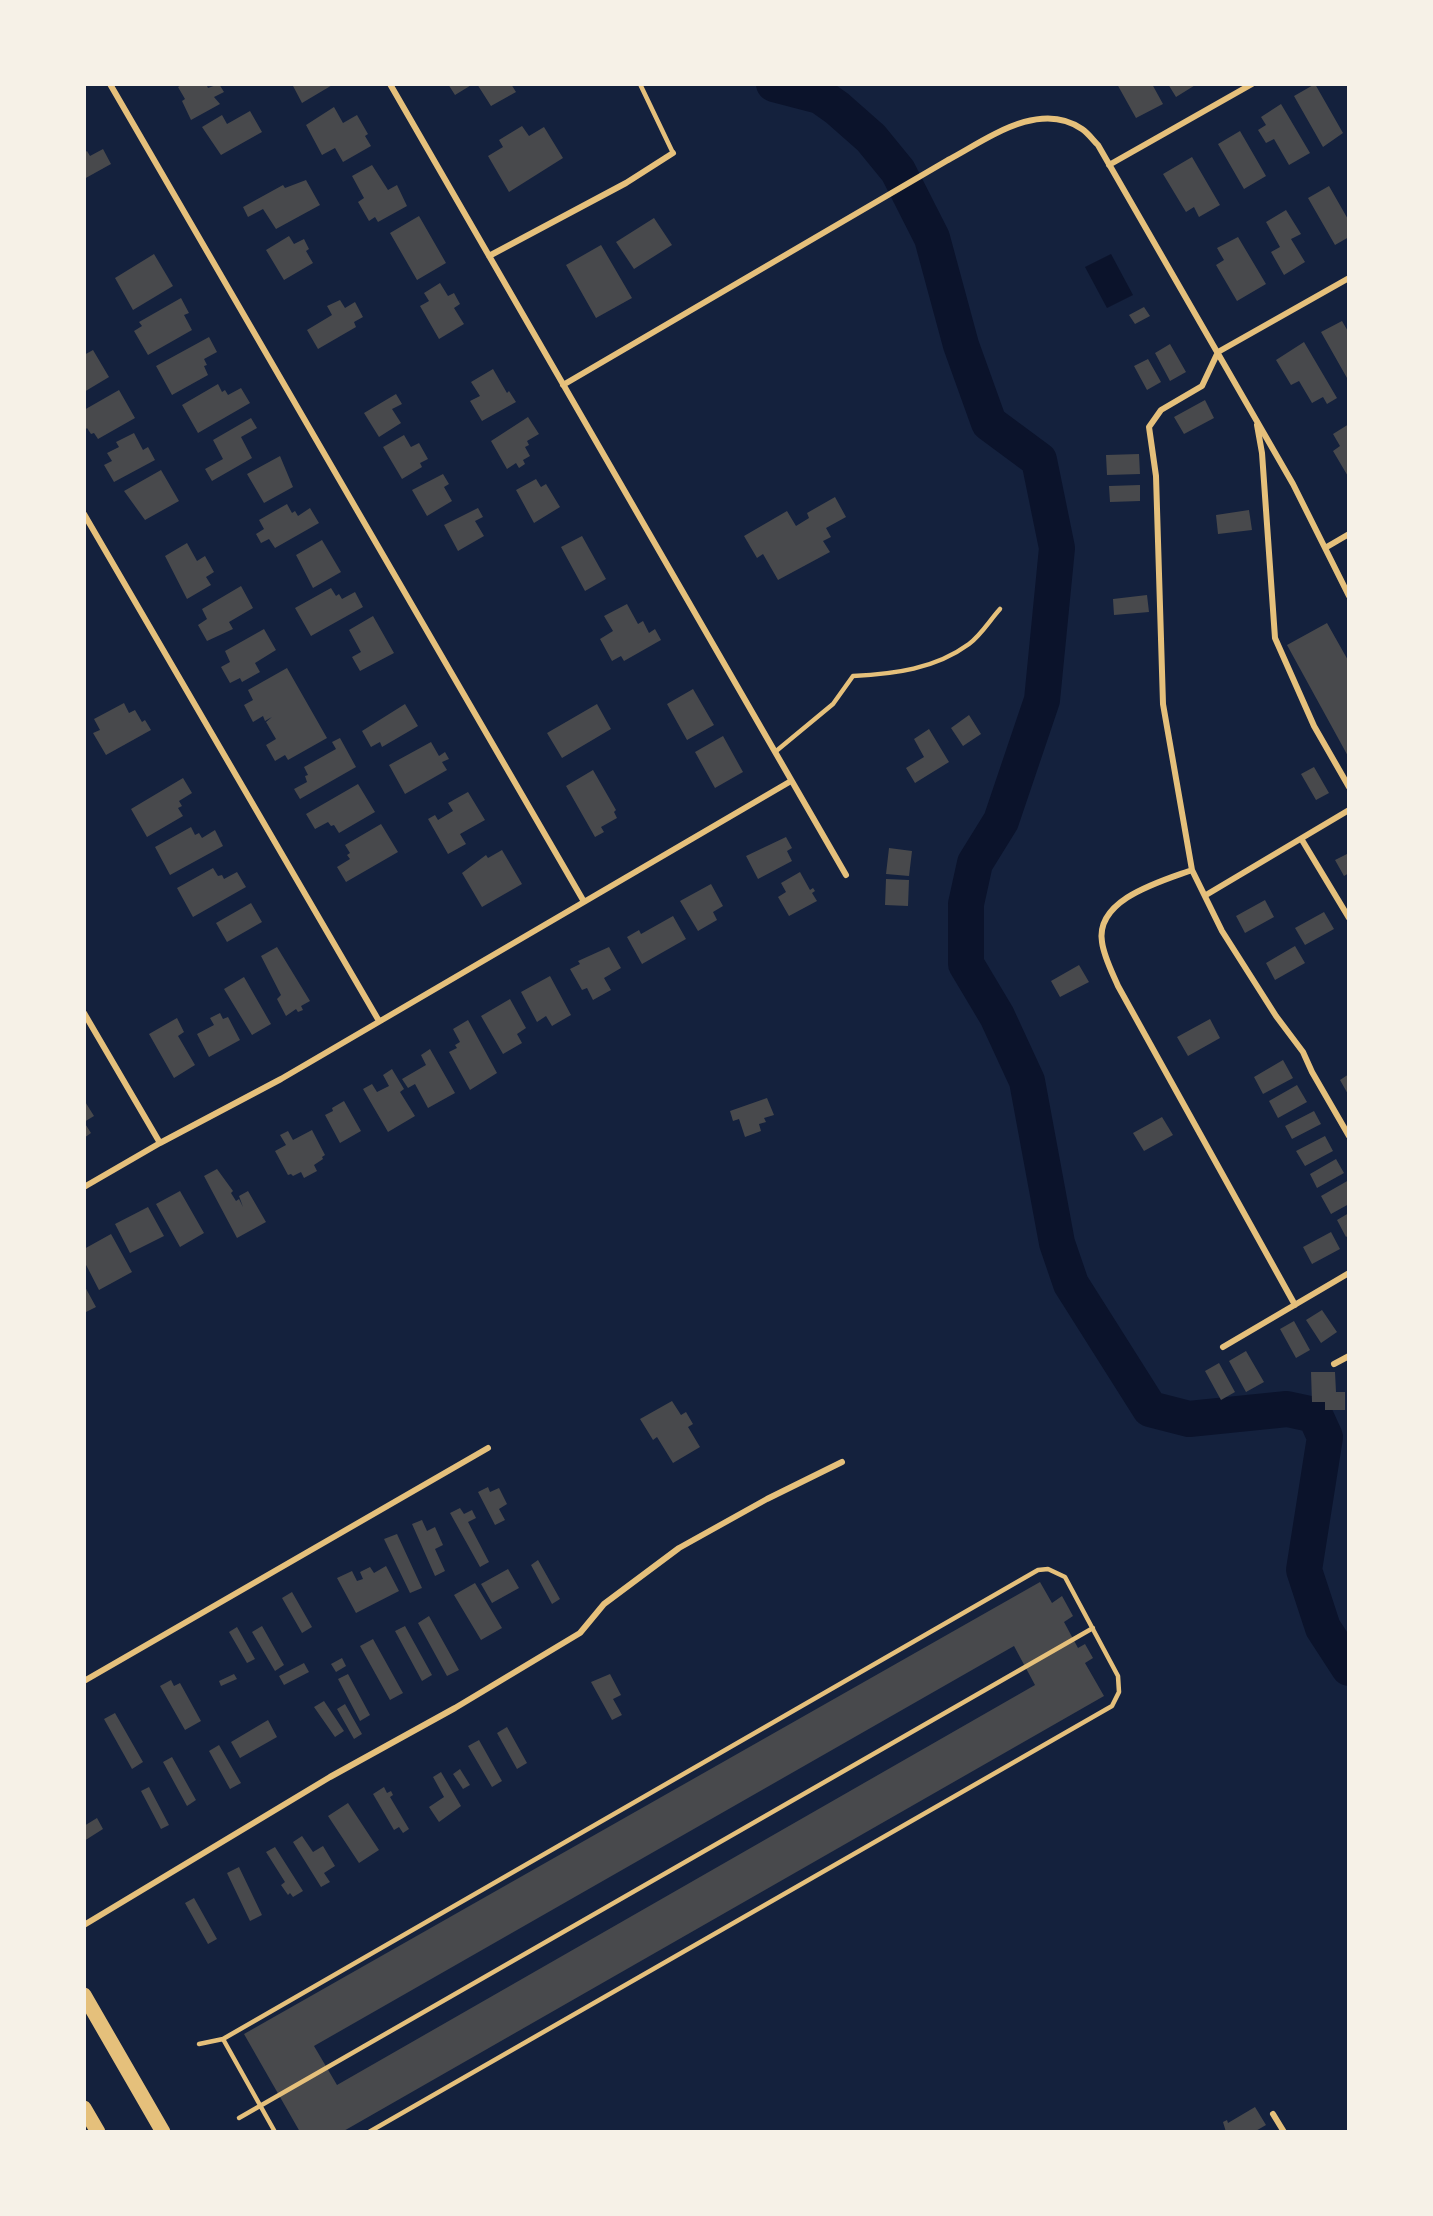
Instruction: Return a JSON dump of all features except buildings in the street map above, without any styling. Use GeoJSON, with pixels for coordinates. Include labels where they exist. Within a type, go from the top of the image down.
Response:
{"type":"FeatureCollection","features":[{"type":"Feature","properties":{"kind":"main road"},"geometry":{"type":"LineString","coordinates":[[84,1995],[163,2132]]}},
{"type":"Feature","properties":{"kind":"main road"},"geometry":{"type":"LineString","coordinates":[[84,2109],[98,2132]]}},
{"type":"Feature","properties":{"kind":"street"},"geometry":{"type":"LineString","coordinates":[[110,84],[583,900]]}},
{"type":"Feature","properties":{"kind":"street"},"geometry":{"type":"LineString","coordinates":[[390,84],[846,875]]}},
{"type":"Feature","properties":{"kind":"street"},"geometry":{"type":"LineString","coordinates":[[1110,165],[1252,84]]}},
{"type":"Feature","properties":{"kind":"street"},"geometry":{"type":"LineString","coordinates":[[563,385],[948,160],[1009,128],[1034,118],[1060,119],[1082,128],[1098,145],[1293,484],[1349,596]]}},
{"type":"Feature","properties":{"kind":"street"},"geometry":{"type":"LineString","coordinates":[[489,256],[626,183],[673,153]]}},
{"type":"Feature","properties":{"kind":"street"},"geometry":{"type":"LineString","coordinates":[[1349,278],[1218,352],[1202,386],[1161,410],[1149,427],[1156,476],[1164,704],[1192,870],[1222,931],[1276,1016],[1303,1052],[1349,1136]]}},
{"type":"Feature","properties":{"kind":"street"},"geometry":{"type":"LineString","coordinates":[[1256,420],[1262,453],[1275,638],[1314,726],[1349,787]]}},
{"type":"Feature","properties":{"kind":"street"},"geometry":{"type":"LineString","coordinates":[[84,514],[379,1021]]}},
{"type":"Feature","properties":{"kind":"street"},"geometry":{"type":"LineString","coordinates":[[1325,548],[1349,534]]}},
{"type":"Feature","properties":{"kind":"street"},"geometry":{"type":"LineString","coordinates":[[84,1188],[160,1143],[281,1079],[583,900],[792,781]]}},
{"type":"Feature","properties":{"kind":"street"},"geometry":{"type":"LineString","coordinates":[[1206,895],[1349,810]]}},
{"type":"Feature","properties":{"kind":"street"},"geometry":{"type":"LineString","coordinates":[[1302,840],[1349,918]]}},
{"type":"Feature","properties":{"kind":"street"},"geometry":{"type":"LineString","coordinates":[[1192,870],[1121,902],[1106,917],[1101,940],[1123,996],[1295,1305]]}},
{"type":"Feature","properties":{"kind":"street"},"geometry":{"type":"LineString","coordinates":[[84,1012],[160,1143]]}},
{"type":"Feature","properties":{"kind":"street"},"geometry":{"type":"LineString","coordinates":[[1223,1347],[1349,1274]]}},
{"type":"Feature","properties":{"kind":"street"},"geometry":{"type":"LineString","coordinates":[[1334,1364],[1349,1356]]}},
{"type":"Feature","properties":{"kind":"street"},"geometry":{"type":"LineString","coordinates":[[84,1682],[488,1448]]}},
{"type":"Feature","properties":{"kind":"street"},"geometry":{"type":"LineString","coordinates":[[84,1925],[320,1783],[455,1708],[580,1633],[604,1604],[679,1548],[767,1499],[842,1462]]}},
{"type":"Feature","properties":{"kind":"street"},"geometry":{"type":"LineString","coordinates":[[1273,2114],[1284,2132]]}},
{"type":"Feature","properties":{"kind":"lane"},"geometry":{"type":"LineString","coordinates":[[640,84],[673,153]]}},
{"type":"Feature","properties":{"kind":"lane"},"geometry":{"type":"LineString","coordinates":[[775,752],[833,704],[853,676],[918,669],[942,659],[970,643],[1000,609]]}},
{"type":"Feature","properties":{"kind":"lane"},"geometry":{"type":"LineString","coordinates":[[199,2044],[223,2039],[1038,1570],[1048,1569],[1065,1577],[1118,1676],[1119,1692],[1112,1706],[369,2132]]}},
{"type":"Feature","properties":{"kind":"lane"},"geometry":{"type":"LineString","coordinates":[[239,2118],[1093,1628]]}},
{"type":"Feature","properties":{"kind":"lane"},"geometry":{"type":"LineString","coordinates":[[223,2039],[275,2132]]}},
{"type":"Feature","properties":{"kind":"water"},"geometry":{"type":"Polygon","coordinates":[[[1111,254],[1133,295],[1107,308],[1085,267],[1111,254]]]}},
{"type":"Feature","properties":{"kind":"waterway"},"geometry":{"type":"LineString","coordinates":[[774,84],[820,96],[871,138],[898,171],[932,238],[961,345],[989,423],[1039,460],[1057,548],[1042,700],[1001,821],[975,863],[966,904],[966,964],[997,1016],[1027,1081],[1057,1243],[1071,1284],[1150,1409],[1189,1419],[1287,1409],[1315,1415],[1325,1437],[1304,1570],[1323,1628],[1349,1668]]}}]}
